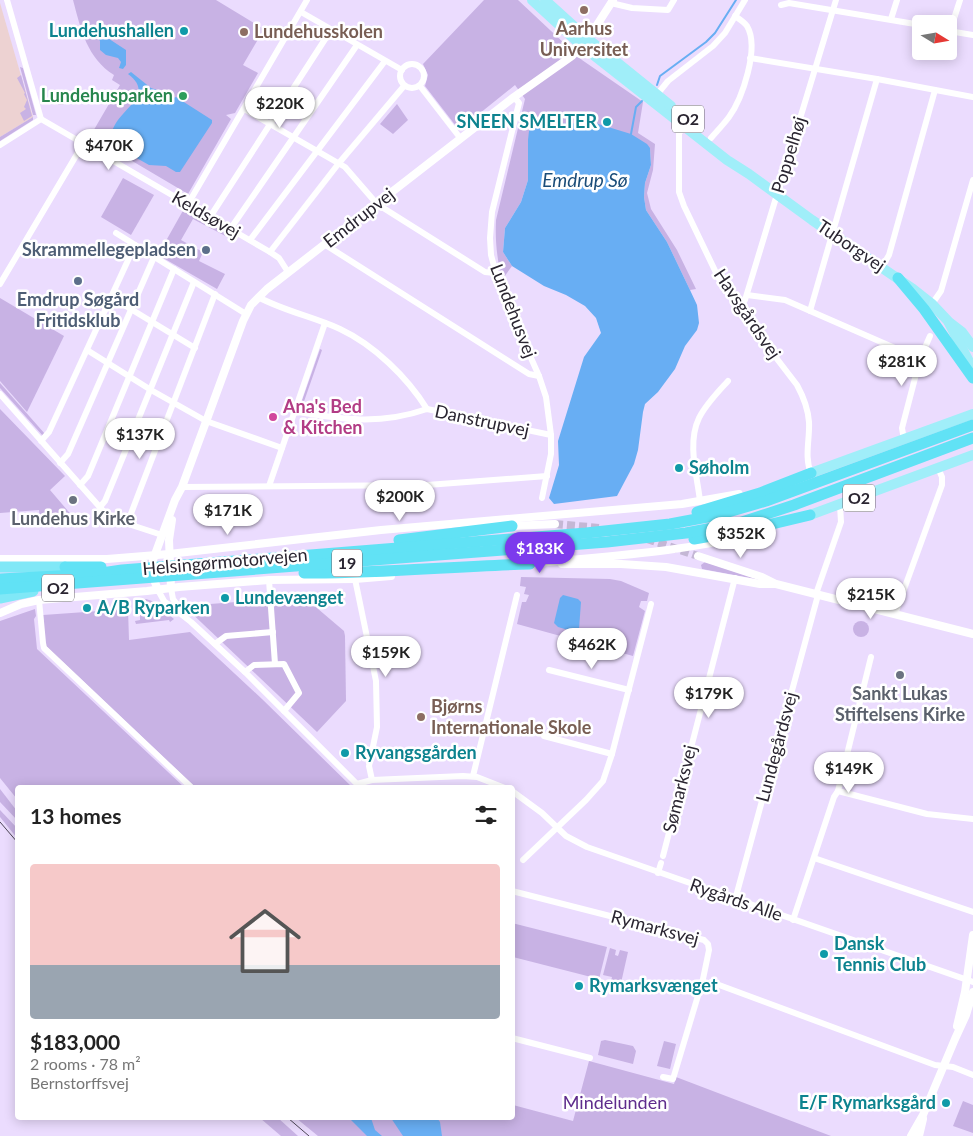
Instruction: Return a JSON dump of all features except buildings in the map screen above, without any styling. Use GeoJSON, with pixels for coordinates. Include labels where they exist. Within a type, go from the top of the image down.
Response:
{"type":"FeatureCollection","features":[{"type":"Feature","properties":{"kind":"highway"},"geometry":{"type":"LineString","coordinates":[[898,278],[924,309],[973,378]]}},
{"type":"Feature","properties":{"kind":"highway","name":"Helsingørmotorvejen"},"geometry":{"type":"LineString","coordinates":[[0,579],[95,574],[122,570],[586,533],[670,524],[742,509],[973,425]]}},
{"type":"Feature","properties":{"kind":"highway","name":"Helsingørmotorvejen"},"geometry":{"type":"LineString","coordinates":[[0,589],[567,545],[686,533],[738,523],[794,505],[973,438]]}},
{"type":"Feature","properties":{"kind":"highway","name":"O2"},"geometry":{"type":"LineString","coordinates":[[586,533],[716,507],[760,493],[811,472]]}},
{"type":"Feature","properties":{"kind":"highway","name":"O2"},"geometry":{"type":"LineString","coordinates":[[567,545],[672,542],[751,529],[810,515]]}},
{"type":"Feature","properties":{"kind":"highway"},"geometry":{"type":"LineString","coordinates":[[323,554],[369,544],[512,526]]}},
{"type":"Feature","properties":{"kind":"highway"},"geometry":{"type":"LineString","coordinates":[[247,570],[342,573],[530,564]]}},
{"type":"Feature","properties":{"kind":"highway","name":"O2"},"geometry":{"type":"LineString","coordinates":[[0,567],[95,566],[122,570]]}},
{"type":"Feature","properties":{"kind":"highway","name":"O2"},"geometry":{"type":"LineString","coordinates":[[0,598],[22,593],[115,581]]}},
{"type":"Feature","properties":{"kind":"main road","name":"Tuborgvej"},"geometry":{"type":"LineString","coordinates":[[532,0],[654,97],[731,154],[749,174]]}},
{"type":"Feature","properties":{"kind":"main road","name":"Tuborgvej"},"geometry":{"type":"LineString","coordinates":[[545,0],[585,42]]}},
{"type":"Feature","properties":{"kind":"main road","name":"Tuborgvej"},"geometry":{"type":"LineString","coordinates":[[654,97],[685,126],[727,160],[898,278],[932,304],[949,322],[962,332],[973,347]]}},
{"type":"Feature","properties":{"kind":"main road","name":"Tuborgvej"},"geometry":{"type":"LineString","coordinates":[[949,322],[972,363]]}},
{"type":"Feature","properties":{"kind":"main road","name":"O2"},"geometry":{"type":"LineString","coordinates":[[811,472],[973,414]]}},
{"type":"Feature","properties":{"kind":"main road","name":"O2"},"geometry":{"type":"LineString","coordinates":[[810,515],[973,455]]}},
{"type":"Feature","properties":{"kind":"street"},"geometry":{"type":"LineString","coordinates":[[0,145],[41,119],[8,0]]}},
{"type":"Feature","properties":{"kind":"street"},"geometry":{"type":"LineString","coordinates":[[188,204],[301,12],[306,0]]}},
{"type":"Feature","properties":{"kind":"street","name":"Emdrupvej"},"geometry":{"type":"LineString","coordinates":[[157,588],[153,571],[162,535],[176,496],[182,487],[246,314],[258,297],[514,97],[572,56],[585,42],[612,2],[632,8],[668,10],[674,0]]}},
{"type":"Feature","properties":{"kind":"street"},"geometry":{"type":"LineString","coordinates":[[654,97],[668,80],[713,46],[725,33],[744,0]]}},
{"type":"Feature","properties":{"kind":"street","name":"Poppelhøj"},"geometry":{"type":"LineString","coordinates":[[738,308],[744,302],[747,295],[836,0]]}},
{"type":"Feature","properties":{"kind":"street"},"geometry":{"type":"LineString","coordinates":[[891,19],[897,0]]}},
{"type":"Feature","properties":{"kind":"street"},"geometry":{"type":"LineString","coordinates":[[955,15],[960,0]]}},
{"type":"Feature","properties":{"kind":"street"},"geometry":{"type":"LineString","coordinates":[[781,5],[789,3],[912,23]]}},
{"type":"Feature","properties":{"kind":"street"},"geometry":{"type":"LineString","coordinates":[[301,12],[402,70]]}},
{"type":"Feature","properties":{"kind":"street"},"geometry":{"type":"LineString","coordinates":[[711,138],[729,117],[740,98],[745,84],[750,58],[750,36],[747,27],[735,16]]}},
{"type":"Feature","properties":{"kind":"street"},"geometry":{"type":"LineString","coordinates":[[210,217],[331,30]]}},
{"type":"Feature","properties":{"kind":"street"},"geometry":{"type":"LineString","coordinates":[[958,32],[973,35]]}},
{"type":"Feature","properties":{"kind":"street"},"geometry":{"type":"LineString","coordinates":[[231,228],[357,45]]}},
{"type":"Feature","properties":{"kind":"street"},"geometry":{"type":"LineString","coordinates":[[750,58],[973,97]]}},
{"type":"Feature","properties":{"kind":"street"},"geometry":{"type":"LineString","coordinates":[[250,240],[385,61]]}},
{"type":"Feature","properties":{"kind":"street"},"geometry":{"type":"LineString","coordinates":[[409,64],[421,68],[424,79],[420,86],[412,88],[404,86],[400,78],[402,70],[409,64]]}},
{"type":"Feature","properties":{"kind":"street"},"geometry":{"type":"LineString","coordinates":[[810,310],[877,79]]}},
{"type":"Feature","properties":{"kind":"street"},"geometry":{"type":"LineString","coordinates":[[270,252],[339,163],[404,86]]}},
{"type":"Feature","properties":{"kind":"street"},"geometry":{"type":"LineString","coordinates":[[420,86],[461,139]]}},
{"type":"Feature","properties":{"kind":"street"},"geometry":{"type":"LineString","coordinates":[[882,267],[889,255],[935,90]]}},
{"type":"Feature","properties":{"kind":"street","name":"Lundehusvej"},"geometry":{"type":"LineString","coordinates":[[514,97],[520,103],[492,212],[491,255],[495,273],[539,376],[546,397],[551,436],[551,454],[542,498]]}},
{"type":"Feature","properties":{"kind":"street"},"geometry":{"type":"LineString","coordinates":[[244,108],[345,167],[377,204],[485,272],[495,273]]}},
{"type":"Feature","properties":{"kind":"street","name":"Keldsøvej"},"geometry":{"type":"LineString","coordinates":[[41,119],[270,252],[279,258],[288,272]]}},
{"type":"Feature","properties":{"kind":"street","name":"Havsgårdsvej"},"geometry":{"type":"LineString","coordinates":[[685,126],[680,133],[679,139],[679,192],[684,206],[720,281],[803,396],[809,422],[808,463],[811,472]]}},
{"type":"Feature","properties":{"kind":"street"},"geometry":{"type":"LineString","coordinates":[[0,284],[83,144]]}},
{"type":"Feature","properties":{"kind":"street"},"geometry":{"type":"LineString","coordinates":[[932,304],[941,291],[973,180]]}},
{"type":"Feature","properties":{"kind":"street"},"geometry":{"type":"LineString","coordinates":[[116,233],[246,314]]}},
{"type":"Feature","properties":{"kind":"street"},"geometry":{"type":"LineString","coordinates":[[324,244],[529,374],[539,376]]}},
{"type":"Feature","properties":{"kind":"street"},"geometry":{"type":"LineString","coordinates":[[44,439],[135,245]]}},
{"type":"Feature","properties":{"kind":"street"},"geometry":{"type":"LineString","coordinates":[[60,463],[68,454],[154,257]]}},
{"type":"Feature","properties":{"kind":"street"},"geometry":{"type":"LineString","coordinates":[[80,485],[88,476],[174,270]]}},
{"type":"Feature","properties":{"kind":"street"},"geometry":{"type":"LineString","coordinates":[[100,507],[105,501],[194,282]]}},
{"type":"Feature","properties":{"kind":"street"},"geometry":{"type":"LineString","coordinates":[[127,524],[215,294]]}},
{"type":"Feature","properties":{"kind":"street"},"geometry":{"type":"LineString","coordinates":[[747,295],[777,298],[810,310],[920,359]]}},
{"type":"Feature","properties":{"kind":"street"},"geometry":{"type":"LineString","coordinates":[[111,297],[195,348]]}},
{"type":"Feature","properties":{"kind":"street"},"geometry":{"type":"LineString","coordinates":[[258,297],[342,330],[361,342],[392,366],[408,382],[427,409]]}},
{"type":"Feature","properties":{"kind":"street"},"geometry":{"type":"LineString","coordinates":[[269,486],[325,323]]}},
{"type":"Feature","properties":{"kind":"street"},"geometry":{"type":"LineString","coordinates":[[904,440],[902,428],[920,359],[930,336]]}},
{"type":"Feature","properties":{"kind":"street"},"geometry":{"type":"LineString","coordinates":[[87,350],[151,390],[206,421],[282,448]]}},
{"type":"Feature","properties":{"kind":"street"},"geometry":{"type":"LineString","coordinates":[[700,502],[692,446],[695,430],[699,418],[706,407],[728,381]]}},
{"type":"Feature","properties":{"kind":"street"},"geometry":{"type":"LineString","coordinates":[[0,394],[44,439],[60,463],[100,507],[114,519],[162,535],[169,540]]}},
{"type":"Feature","properties":{"kind":"street","name":"Danstrupvej"},"geometry":{"type":"LineString","coordinates":[[295,411],[346,420],[372,420],[427,409],[551,436]]}},
{"type":"Feature","properties":{"kind":"street"},"geometry":{"type":"LineString","coordinates":[[896,614],[942,485],[942,477],[938,468]]}},
{"type":"Feature","properties":{"kind":"street"},"geometry":{"type":"LineString","coordinates":[[0,559],[156,558],[381,530],[700,502],[759,489],[811,472]]}},
{"type":"Feature","properties":{"kind":"street"},"geometry":{"type":"LineString","coordinates":[[182,487],[427,485],[547,476]]}},
{"type":"Feature","properties":{"kind":"street","name":"Emdrupvej"},"geometry":{"type":"LineString","coordinates":[[170,585],[169,540],[171,523],[181,497],[182,487]]}},
{"type":"Feature","properties":{"kind":"street","name":"Lundegårdsvej"},"geometry":{"type":"LineString","coordinates":[[735,900],[817,594],[842,522],[840,505]]}},
{"type":"Feature","properties":{"kind":"street"},"geometry":{"type":"LineString","coordinates":[[0,613],[21,604],[39,600],[157,588],[170,585],[269,580],[355,579],[530,564],[705,545],[772,529],[810,515]]}},
{"type":"Feature","properties":{"kind":"street"},"geometry":{"type":"LineString","coordinates":[[281,542],[509,524],[512,526],[556,524]]}},
{"type":"Feature","properties":{"kind":"street"},"geometry":{"type":"LineString","coordinates":[[698,556],[762,577],[776,584],[973,634]]}},
{"type":"Feature","properties":{"kind":"street"},"geometry":{"type":"LineString","coordinates":[[156,558],[170,585],[176,604],[191,622]]}},
{"type":"Feature","properties":{"kind":"street"},"geometry":{"type":"LineString","coordinates":[[530,564],[643,566],[680,569],[760,584],[776,584]]}},
{"type":"Feature","properties":{"kind":"street","name":"Sømarksvej"},"geometry":{"type":"LineString","coordinates":[[663,856],[735,578]]}},
{"type":"Feature","properties":{"kind":"street"},"geometry":{"type":"LineString","coordinates":[[355,579],[376,681],[376,727],[369,766],[372,780]]}},
{"type":"Feature","properties":{"kind":"street"},"geometry":{"type":"LineString","coordinates":[[269,580],[276,664]]}},
{"type":"Feature","properties":{"kind":"street"},"geometry":{"type":"LineString","coordinates":[[157,588],[164,601],[191,622],[245,672],[358,785]]}},
{"type":"Feature","properties":{"kind":"street"},"geometry":{"type":"LineString","coordinates":[[473,776],[517,595]]}},
{"type":"Feature","properties":{"kind":"street"},"geometry":{"type":"LineString","coordinates":[[39,600],[44,648],[189,785]]}},
{"type":"Feature","properties":{"kind":"street"},"geometry":{"type":"LineString","coordinates":[[523,860],[586,800],[603,781],[612,754],[650,604]]}},
{"type":"Feature","properties":{"kind":"street"},"geometry":{"type":"LineString","coordinates":[[215,644],[226,636],[273,632]]}},
{"type":"Feature","properties":{"kind":"street"},"geometry":{"type":"LineString","coordinates":[[793,920],[834,797],[838,791],[872,657]]}},
{"type":"Feature","properties":{"kind":"street"},"geometry":{"type":"LineString","coordinates":[[245,672],[254,665],[284,664],[299,694],[284,711]]}},
{"type":"Feature","properties":{"kind":"street"},"geometry":{"type":"LineString","coordinates":[[549,670],[628,690]]}},
{"type":"Feature","properties":{"kind":"street"},"geometry":{"type":"LineString","coordinates":[[544,736],[612,754]]}},
{"type":"Feature","properties":{"kind":"street"},"geometry":{"type":"LineString","coordinates":[[361,785],[372,780],[473,776],[497,785]]}},
{"type":"Feature","properties":{"kind":"street"},"geometry":{"type":"LineString","coordinates":[[838,791],[927,814],[973,819]]}},
{"type":"Feature","properties":{"kind":"street","name":"Rygårds Alle"},"geometry":{"type":"LineString","coordinates":[[515,793],[542,813],[566,836],[587,848],[971,982]]}},
{"type":"Feature","properties":{"kind":"street"},"geometry":{"type":"LineString","coordinates":[[814,858],[973,912]]}},
{"type":"Feature","properties":{"kind":"street"},"geometry":{"type":"LineString","coordinates":[[658,873],[660,863]]}},
{"type":"Feature","properties":{"kind":"street","name":"Rymarksvej"},"geometry":{"type":"LineString","coordinates":[[515,892],[704,940],[708,944],[709,950],[702,979],[673,1079],[663,1077]]}},
{"type":"Feature","properties":{"kind":"street"},"geometry":{"type":"LineString","coordinates":[[912,1136],[924,1115],[955,1039],[971,982],[973,935]]}},
{"type":"Feature","properties":{"kind":"street"},"geometry":{"type":"LineString","coordinates":[[712,982],[935,1065],[953,1067],[973,1075]]}},
{"type":"Feature","properties":{"kind":"street"},"geometry":{"type":"LineString","coordinates":[[955,1039],[973,1007]]}},
{"type":"Feature","properties":{"kind":"street"},"geometry":{"type":"LineString","coordinates":[[515,1039],[590,1058]]}},
{"type":"Feature","properties":{"kind":"street"},"geometry":{"type":"LineString","coordinates":[[919,1136],[924,1115]]}},
{"type":"Feature","properties":{"kind":"shaded area"},"geometry":{"type":"Polygon","coordinates":[[[0,3],[33,117],[0,137],[0,3]]]}},
{"type":"Feature","properties":{"kind":"green space","name":"Lundehusparken"},"geometry":{"type":"Polygon","coordinates":[[[73,0],[216,0],[264,29],[243,65],[258,73],[235,113],[226,115],[231,119],[188,194],[95,139],[88,140],[120,85],[112,80],[114,75],[91,52],[82,32],[73,0]]]}},
{"type":"Feature","properties":{"kind":"green space"},"geometry":{"type":"Polygon","coordinates":[[[484,0],[518,0],[582,60],[643,102],[638,133],[655,144],[653,170],[647,193],[651,209],[677,250],[696,289],[690,290],[667,242],[646,210],[644,197],[645,183],[651,165],[650,148],[528,140],[528,180],[521,202],[505,228],[503,252],[512,266],[502,280],[497,250],[496,220],[525,99],[515,85],[459,130],[425,86],[428,75],[423,64],[484,0]]]}},
{"type":"Feature","properties":{"kind":"green space"},"geometry":{"type":"Polygon","coordinates":[[[20,67],[23,68],[36,115],[33,115],[20,67]]]}},
{"type":"Feature","properties":{"kind":"green space"},"geometry":{"type":"Polygon","coordinates":[[[21,75],[32,116],[24,121],[20,113],[26,109],[24,107],[27,100],[17,78],[21,75]]]}},
{"type":"Feature","properties":{"kind":"green space"},"geometry":{"type":"Polygon","coordinates":[[[67,90],[69,99],[63,105],[58,105],[53,95],[67,90]]]}},
{"type":"Feature","properties":{"kind":"green space"},"geometry":{"type":"Polygon","coordinates":[[[397,104],[408,120],[393,134],[380,124],[397,104]]]}},
{"type":"Feature","properties":{"kind":"green space"},"geometry":{"type":"Polygon","coordinates":[[[33,117],[33,120],[0,141],[0,137],[33,117]]]}},
{"type":"Feature","properties":{"kind":"green space"},"geometry":{"type":"Polygon","coordinates":[[[123,178],[154,195],[131,235],[101,217],[123,178]]]}},
{"type":"Feature","properties":{"kind":"green space"},"geometry":{"type":"Polygon","coordinates":[[[185,207],[236,236],[233,240],[193,219],[181,240],[203,252],[199,261],[225,274],[217,289],[158,255],[185,207]]]}},
{"type":"Feature","properties":{"kind":"green space"},"geometry":{"type":"Polygon","coordinates":[[[0,298],[64,336],[27,412],[0,381],[0,298]]]}},
{"type":"Feature","properties":{"kind":"green space"},"geometry":{"type":"Polygon","coordinates":[[[320,349],[322,350],[301,410],[299,409],[320,349]]]}},
{"type":"Feature","properties":{"kind":"green space"},"geometry":{"type":"Polygon","coordinates":[[[0,383],[45,434],[43,436],[0,388],[0,383]]]}},
{"type":"Feature","properties":{"kind":"green space"},"geometry":{"type":"Polygon","coordinates":[[[0,409],[65,476],[50,490],[74,518],[40,520],[39,510],[0,513],[0,409]]]}},
{"type":"Feature","properties":{"kind":"green space"},"geometry":{"type":"Polygon","coordinates":[[[705,562],[761,580],[702,569],[701,565],[705,562]]]}},
{"type":"Feature","properties":{"kind":"green space"},"geometry":{"type":"Polygon","coordinates":[[[521,577],[610,579],[621,581],[649,593],[647,601],[641,601],[639,607],[645,611],[633,656],[517,624],[522,602],[526,602],[529,595],[524,594],[526,587],[520,586],[521,577]]]}},
{"type":"Feature","properties":{"kind":"green space"},"geometry":{"type":"Polygon","coordinates":[[[304,597],[344,631],[345,636],[346,701],[317,732],[184,606],[304,597]]]}},
{"type":"Feature","properties":{"kind":"green space"},"geometry":{"type":"Polygon","coordinates":[[[146,599],[152,601],[174,619],[170,622],[169,620],[136,624],[135,621],[140,620],[140,615],[134,615],[137,600],[146,599]]]}},
{"type":"Feature","properties":{"kind":"green space"},"geometry":{"type":"Polygon","coordinates":[[[35,609],[37,649],[182,785],[15,785],[15,797],[0,778],[0,621],[35,609]]]}},
{"type":"Feature","properties":{"kind":"green space"},"geometry":{"type":"Polygon","coordinates":[[[128,609],[129,640],[190,632],[350,785],[193,785],[45,645],[43,615],[128,609]]]}},
{"type":"Feature","properties":{"kind":"green space"},"geometry":{"type":"Polygon","coordinates":[[[858,621],[864,621],[869,626],[867,635],[858,637],[853,632],[853,626],[858,621]]]}},
{"type":"Feature","properties":{"kind":"green space"},"geometry":{"type":"Polygon","coordinates":[[[0,789],[15,808],[15,818],[0,802],[0,789]]]}},
{"type":"Feature","properties":{"kind":"green space"},"geometry":{"type":"Polygon","coordinates":[[[0,810],[15,826],[15,836],[0,817],[0,810]]]}},
{"type":"Feature","properties":{"kind":"green space"},"geometry":{"type":"Polygon","coordinates":[[[515,924],[607,947],[599,979],[515,958],[515,924]]]}},
{"type":"Feature","properties":{"kind":"green space"},"geometry":{"type":"Polygon","coordinates":[[[610,948],[616,950],[615,955],[618,956],[620,950],[628,952],[621,983],[611,981],[612,977],[603,975],[610,948]]]}},
{"type":"Feature","properties":{"kind":"green space"},"geometry":{"type":"Polygon","coordinates":[[[605,1040],[633,1046],[636,1051],[633,1064],[598,1055],[601,1041],[605,1040]]]}},
{"type":"Feature","properties":{"kind":"green space"},"geometry":{"type":"Polygon","coordinates":[[[664,1041],[676,1044],[670,1069],[657,1066],[664,1041]]]}},
{"type":"Feature","properties":{"kind":"green space","name":"Mindelunden"},"geometry":{"type":"Polygon","coordinates":[[[589,1061],[674,1084],[676,1077],[831,1136],[318,1136],[298,1120],[515,1120],[515,1106],[573,1121],[589,1061]]]}},
{"type":"Feature","properties":{"kind":"green space"},"geometry":{"type":"Polygon","coordinates":[[[963,1101],[973,1105],[973,1133],[953,1126],[963,1101]]]}},
{"type":"Feature","properties":{"kind":"green space"},"geometry":{"type":"Polygon","coordinates":[[[262,1120],[280,1120],[298,1136],[281,1136],[262,1120]]]}},
{"type":"Feature","properties":{"kind":"water"},"geometry":{"type":"Polygon","coordinates":[[[97,31],[126,50],[126,65],[123,69],[119,68],[121,62],[118,58],[106,55],[100,50],[97,31]]]}},
{"type":"Feature","properties":{"kind":"water"},"geometry":{"type":"Polygon","coordinates":[[[131,72],[151,88],[157,90],[157,102],[176,97],[212,120],[212,123],[180,172],[176,172],[166,166],[149,165],[117,147],[112,142],[112,131],[136,99],[139,91],[137,83],[128,74],[131,72]]]}},
{"type":"Feature","properties":{"kind":"water","name":"Emdrup Sø"},"geometry":{"type":"Polygon","coordinates":[[[595,123],[631,134],[650,148],[651,165],[645,183],[644,197],[646,210],[667,242],[690,290],[697,305],[699,323],[697,330],[685,346],[675,369],[658,392],[645,404],[634,464],[617,496],[554,504],[549,498],[559,465],[558,441],[584,357],[601,333],[596,318],[585,306],[566,295],[544,286],[512,266],[503,252],[505,228],[521,202],[528,180],[528,140],[529,131],[534,124],[595,123]]]}},
{"type":"Feature","properties":{"kind":"water"},"geometry":{"type":"Polygon","coordinates":[[[563,595],[578,599],[581,602],[579,629],[575,632],[558,627],[554,623],[560,598],[563,595]]]}},
{"type":"Feature","properties":{"kind":"water"},"geometry":{"type":"Polygon","coordinates":[[[351,1120],[372,1120],[375,1130],[382,1136],[367,1136],[351,1120]]]}},
{"type":"Feature","properties":{"kind":"water"},"geometry":{"type":"Polygon","coordinates":[[[392,1120],[438,1120],[440,1122],[442,1136],[403,1136],[392,1120]]]}},
{"type":"Feature","properties":{"kind":"waterway"},"geometry":{"type":"LineString","coordinates":[[657,85],[660,76],[706,42],[715,33],[736,0]]}},
{"type":"Feature","properties":{"kind":"waterway"},"geometry":{"type":"LineString","coordinates":[[631,134],[636,107],[642,101]]}},
{"type":"Feature","properties":{"kind":"tunnel"},"geometry":{"type":"LineString","coordinates":[[555,524],[600,528]]}},
{"type":"Feature","properties":{"kind":"tunnel"},"geometry":{"type":"LineString","coordinates":[[647,539],[698,556]]}},
{"type":"Feature","properties":{"kind":"tram line"},"geometry":{"type":"LineString","coordinates":[[0,822],[15,840]]}},
{"type":"Feature","properties":{"kind":"tram line"},"geometry":{"type":"LineString","coordinates":[[290,1120],[309,1136]]}},
{"type":"Feature","properties":{"kind":"place","name":"Aarhus Universitet"},"geometry":{"type":"Point","coordinates":[584,10]}},
{"type":"Feature","properties":{"kind":"place","name":"Lundehushallen"},"geometry":{"type":"Point","coordinates":[184,31]}},
{"type":"Feature","properties":{"kind":"place","name":"Lundehusskolen"},"geometry":{"type":"Point","coordinates":[244,32]}},
{"type":"Feature","properties":{"kind":"place","name":"Lundehusparken"},"geometry":{"type":"Point","coordinates":[183,96]}},
{"type":"Feature","properties":{"kind":"place","name":"SNEEN SMELTER"},"geometry":{"type":"Point","coordinates":[607,122]}},
{"type":"Feature","properties":{"kind":"place","name":"Skrammellegepladsen"},"geometry":{"type":"Point","coordinates":[206,250]}},
{"type":"Feature","properties":{"kind":"place","name":"Emdrup Søgård Fritidsklub"},"geometry":{"type":"Point","coordinates":[78,281]}},
{"type":"Feature","properties":{"kind":"place","name":"Ana's Bed & Kitchen"},"geometry":{"type":"Point","coordinates":[273,417]}},
{"type":"Feature","properties":{"kind":"place","name":"Søholm"},"geometry":{"type":"Point","coordinates":[679,468]}},
{"type":"Feature","properties":{"kind":"place","name":"Lundehus Kirke"},"geometry":{"type":"Point","coordinates":[73,500]}},
{"type":"Feature","properties":{"kind":"place","name":"Lundevænget"},"geometry":{"type":"Point","coordinates":[225,598]}},
{"type":"Feature","properties":{"kind":"place","name":"A/B Ryparken"},"geometry":{"type":"Point","coordinates":[87,608]}},
{"type":"Feature","properties":{"kind":"place","name":"Sankt Lukas Stiftelsens Kirke"},"geometry":{"type":"Point","coordinates":[900,675]}},
{"type":"Feature","properties":{"kind":"place","name":"Bjørns Internationale Skole"},"geometry":{"type":"Point","coordinates":[421,717]}},
{"type":"Feature","properties":{"kind":"place","name":"Ryvangsgården"},"geometry":{"type":"Point","coordinates":[345,753]}},
{"type":"Feature","properties":{"kind":"place","name":"Dansk Tennis Club"},"geometry":{"type":"Point","coordinates":[824,954]}},
{"type":"Feature","properties":{"kind":"place","name":"Rymarksvænget"},"geometry":{"type":"Point","coordinates":[579,986]}},
{"type":"Feature","properties":{"kind":"place","name":"E/F Rymarksgård"},"geometry":{"type":"Point","coordinates":[946,1103]}}]}
